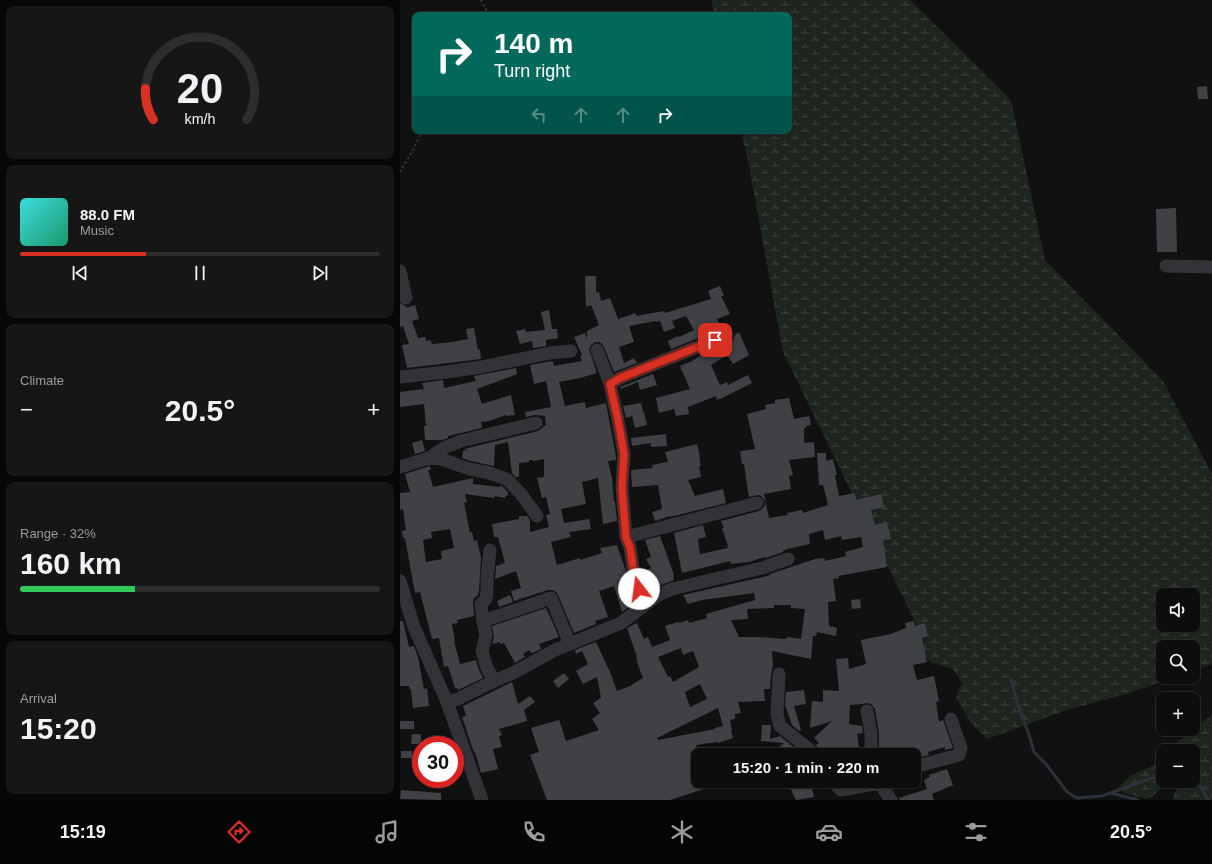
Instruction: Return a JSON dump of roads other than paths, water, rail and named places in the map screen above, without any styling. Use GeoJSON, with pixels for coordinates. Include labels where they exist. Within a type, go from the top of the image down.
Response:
{"type":"FeatureCollection","features":[{"type":"Feature","properties":{"kind":"street"},"geometry":{"type":"LineString","coordinates":[[1166,266],[1212,267]]}},
{"type":"Feature","properties":{"kind":"street"},"geometry":{"type":"LineString","coordinates":[[400,271],[406,298]]}},
{"type":"Feature","properties":{"kind":"street"},"geometry":{"type":"LineString","coordinates":[[610,384],[620,378],[727,335]]}},
{"type":"Feature","properties":{"kind":"street"},"geometry":{"type":"LineString","coordinates":[[597,350],[610,384],[618,420],[624,454],[622,488],[626,538],[630,547],[633,568],[643,606]]}},
{"type":"Feature","properties":{"kind":"street"},"geometry":{"type":"LineString","coordinates":[[400,377],[454,371],[550,353],[571,351]]}},
{"type":"Feature","properties":{"kind":"street"},"geometry":{"type":"LineString","coordinates":[[400,467],[429,458],[444,448],[461,441],[536,423]]}},
{"type":"Feature","properties":{"kind":"street"},"geometry":{"type":"LineString","coordinates":[[429,458],[441,459],[508,480],[521,494],[537,516]]}},
{"type":"Feature","properties":{"kind":"street"},"geometry":{"type":"LineString","coordinates":[[626,538],[758,503]]}},
{"type":"Feature","properties":{"kind":"street"},"geometry":{"type":"LineString","coordinates":[[490,550],[486,579],[486,599],[481,604],[486,635],[482,651],[487,668],[494,681]]}},
{"type":"Feature","properties":{"kind":"street"},"geometry":{"type":"LineString","coordinates":[[447,702],[513,673],[555,650],[621,623],[658,595],[672,589],[762,568],[788,559]]}},
{"type":"Feature","properties":{"kind":"street"},"geometry":{"type":"LineString","coordinates":[[400,581],[414,627],[447,702],[482,800]]}},
{"type":"Feature","properties":{"kind":"street"},"geometry":{"type":"LineString","coordinates":[[483,621],[551,598],[570,644]]}},
{"type":"Feature","properties":{"kind":"street"},"geometry":{"type":"LineString","coordinates":[[779,674],[777,714],[780,726],[808,748]]}},
{"type":"Feature","properties":{"kind":"street"},"geometry":{"type":"LineString","coordinates":[[867,711],[871,734],[871,748]]}},
{"type":"Feature","properties":{"kind":"street"},"geometry":{"type":"LineString","coordinates":[[921,765],[959,755],[961,748],[951,719]]}},
{"type":"Feature","properties":{"kind":"street"},"geometry":{"type":"LineString","coordinates":[[839,788],[841,790],[850,788]]}},
{"type":"Feature","properties":{"kind":"street"},"geometry":{"type":"LineString","coordinates":[[883,788],[891,800]]}},
{"type":"Feature","properties":{"kind":"waterway"},"geometry":{"type":"LineString","coordinates":[[1011,679],[1016,699],[1034,752],[1046,764],[1067,792],[1077,798],[1102,796],[1156,777]]}},
{"type":"Feature","properties":{"kind":"waterway"},"geometry":{"type":"LineString","coordinates":[[1200,785],[1208,800]]}},
{"type":"Feature","properties":{"kind":"waterway"},"geometry":{"type":"LineString","coordinates":[[1111,793],[1138,800]]}}]}
